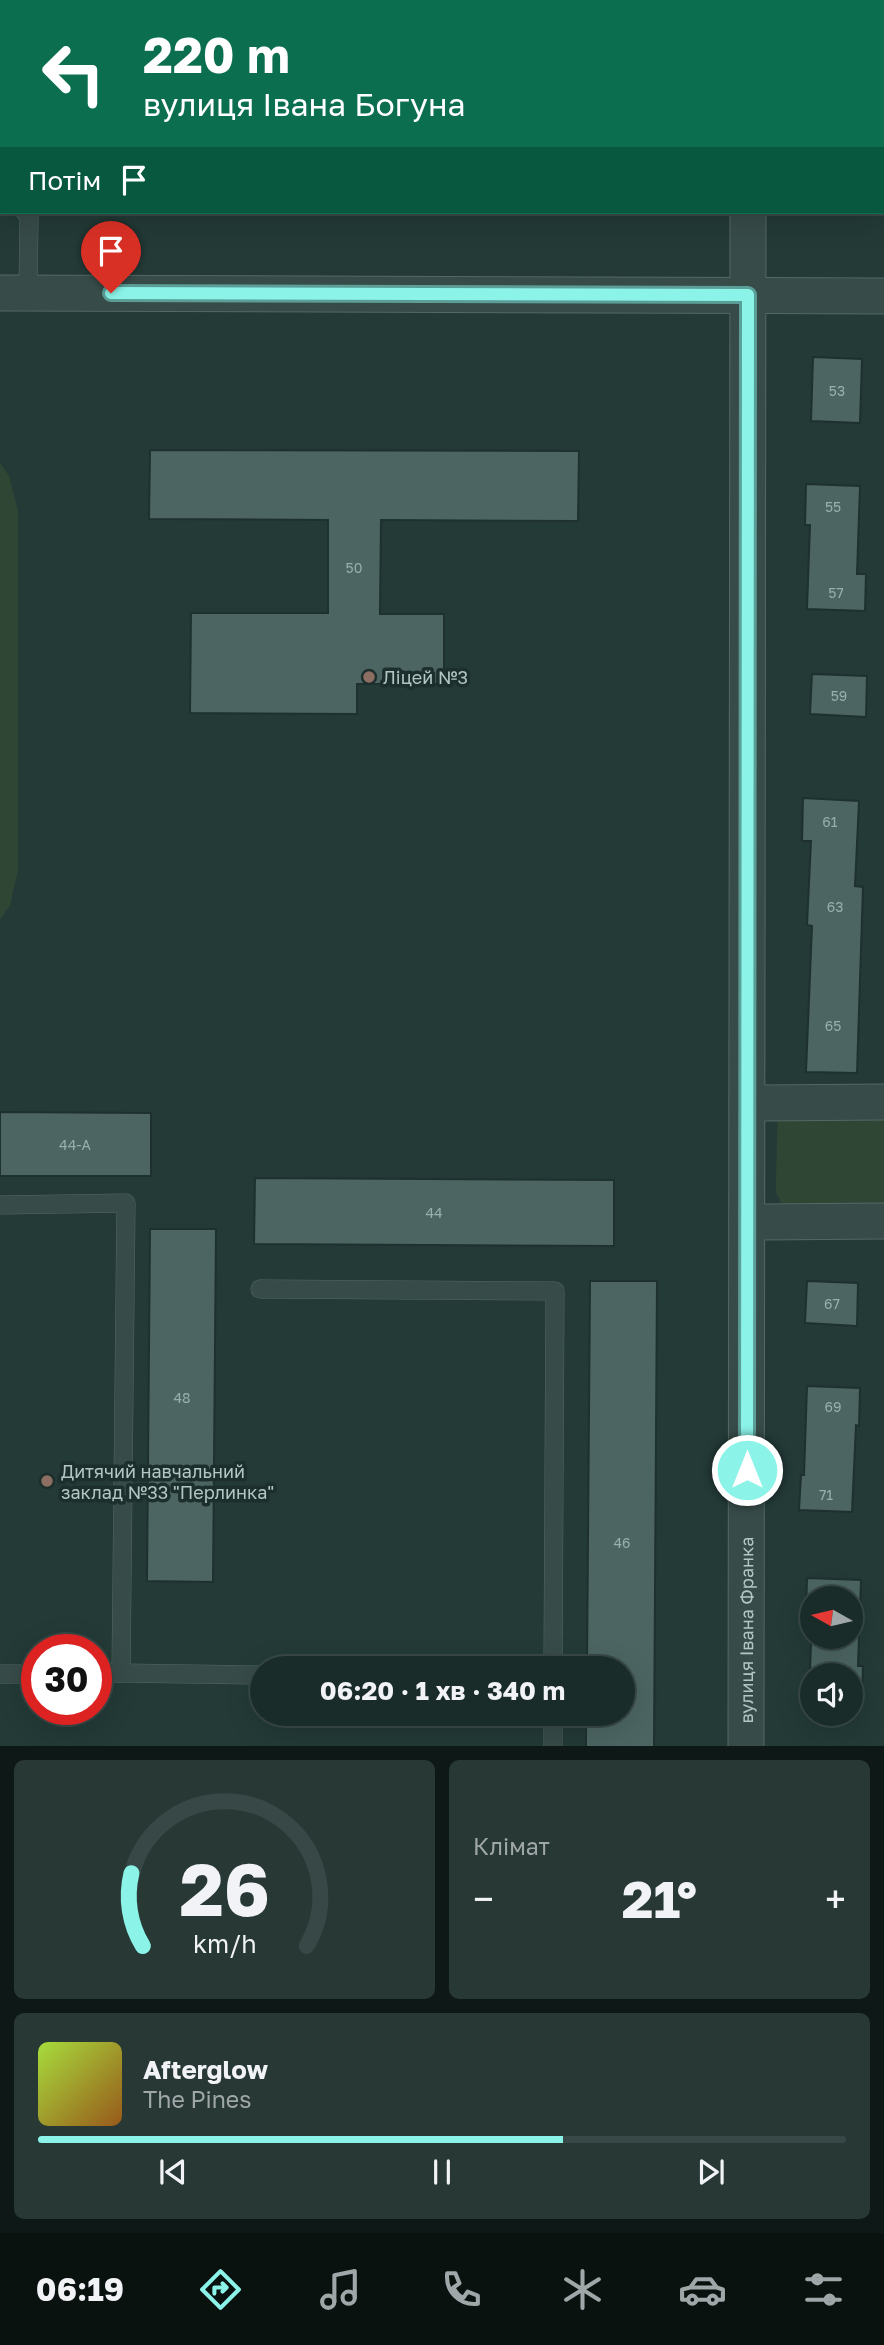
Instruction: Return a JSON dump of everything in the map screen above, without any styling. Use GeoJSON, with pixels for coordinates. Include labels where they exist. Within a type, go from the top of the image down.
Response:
{"type":"FeatureCollection","features":[{"type":"Feature","properties":{"kind":"street","name":"вулиця Івана Франка"},"geometry":{"type":"LineString","coordinates":[[746,1746],[748,214]]}},
{"type":"Feature","properties":{"kind":"street"},"geometry":{"type":"LineString","coordinates":[[14,293],[884,296]]}},
{"type":"Feature","properties":{"kind":"street"},"geometry":{"type":"LineString","coordinates":[[747,1102],[884,1102]]}},
{"type":"Feature","properties":{"kind":"street"},"geometry":{"type":"LineString","coordinates":[[747,1222],[884,1221]]}},
{"type":"Feature","properties":{"kind":"lane"},"geometry":{"type":"LineString","coordinates":[[14,293],[29,217],[27,214]]}},
{"type":"Feature","properties":{"kind":"lane"},"geometry":{"type":"LineString","coordinates":[[0,1205],[126,1203],[121,1673]]}},
{"type":"Feature","properties":{"kind":"lane"},"geometry":{"type":"LineString","coordinates":[[260,1290],[555,1291],[553,1656]]}},
{"type":"Feature","properties":{"kind":"lane"},"geometry":{"type":"LineString","coordinates":[[112,1673],[250,1675]]}},
{"type":"Feature","properties":{"kind":"lane"},"geometry":{"type":"LineString","coordinates":[[0,1674],[21,1674]]}},
{"type":"Feature","properties":{"kind":"lane"},"geometry":{"type":"LineString","coordinates":[[552,1746],[553,1726]]}},
{"type":"Feature","properties":{"kind":"green space"},"geometry":{"type":"Polygon","coordinates":[[[0,463],[9,476],[18,511],[18,870],[10,905],[0,920],[0,463]]]}},
{"type":"Feature","properties":{"kind":"green space"},"geometry":{"type":"Polygon","coordinates":[[[884,1101],[884,1205],[794,1206],[781,1203],[776,1192],[778,1102],[884,1101]]]}},
{"type":"Feature","properties":{"kind":"building"},"geometry":{"type":"Polygon","coordinates":[[[813,357],[862,359],[860,423],[811,421],[813,357]]]}},
{"type":"Feature","properties":{"kind":"building"},"geometry":{"type":"Polygon","coordinates":[[[150,450],[579,451],[578,521],[381,520],[380,614],[444,614],[444,684],[357,684],[357,714],[190,713],[191,613],[328,613],[328,520],[149,519],[150,450]]]}},
{"type":"Feature","properties":{"kind":"building"},"geometry":{"type":"Polygon","coordinates":[[[806,484],[860,486],[857,574],[866,574],[865,611],[807,609],[810,525],[805,525],[806,484]]]}},
{"type":"Feature","properties":{"kind":"building"},"geometry":{"type":"Polygon","coordinates":[[[812,674],[867,676],[866,717],[810,714],[812,674]]]}},
{"type":"Feature","properties":{"kind":"building"},"geometry":{"type":"Polygon","coordinates":[[[803,798],[859,801],[855,886],[863,887],[857,1073],[806,1072],[812,926],[807,925],[811,841],[802,841],[803,798]]]}},
{"type":"Feature","properties":{"kind":"building"},"geometry":{"type":"Polygon","coordinates":[[[0,1112],[151,1113],[151,1176],[0,1176],[0,1112]]]}},
{"type":"Feature","properties":{"kind":"building"},"geometry":{"type":"Polygon","coordinates":[[[255,1178],[614,1180],[614,1246],[254,1244],[255,1178]]]}},
{"type":"Feature","properties":{"kind":"building"},"geometry":{"type":"Polygon","coordinates":[[[150,1229],[216,1229],[213,1582],[147,1581],[150,1229]]]}},
{"type":"Feature","properties":{"kind":"building"},"geometry":{"type":"Polygon","coordinates":[[[590,1281],[657,1281],[654,1746],[586,1746],[586,1726],[635,1726],[635,1656],[587,1656],[590,1281]]]}},
{"type":"Feature","properties":{"kind":"building"},"geometry":{"type":"Polygon","coordinates":[[[807,1281],[858,1283],[857,1326],[805,1323],[807,1281]]]}},
{"type":"Feature","properties":{"kind":"building"},"geometry":{"type":"Polygon","coordinates":[[[807,1386],[860,1388],[852,1512],[799,1510],[801,1475],[804,1475],[807,1386]]]}},
{"type":"Feature","properties":{"kind":"building"},"geometry":{"type":"Polygon","coordinates":[[[807,1578],[861,1580],[861,1586],[807,1586],[807,1578]]]}},
{"type":"Feature","properties":{"kind":"building"},"geometry":{"type":"Polygon","coordinates":[[[811,1649],[859,1649],[858,1663],[810,1663],[811,1649]]]}},
{"type":"Feature","properties":{"kind":"place","name":"Ліцей №3"},"geometry":{"type":"Point","coordinates":[369,677]}},
{"type":"Feature","properties":{"kind":"place","name":"Дитячий навчальний заклад №33 \"Перлинка\""},"geometry":{"type":"Point","coordinates":[47,1481]}},
{"type":"Feature","properties":{"kind":"route"},"geometry":{"type":"LineString","coordinates":[[111,293],[748,295],[747,1470]]}}]}
